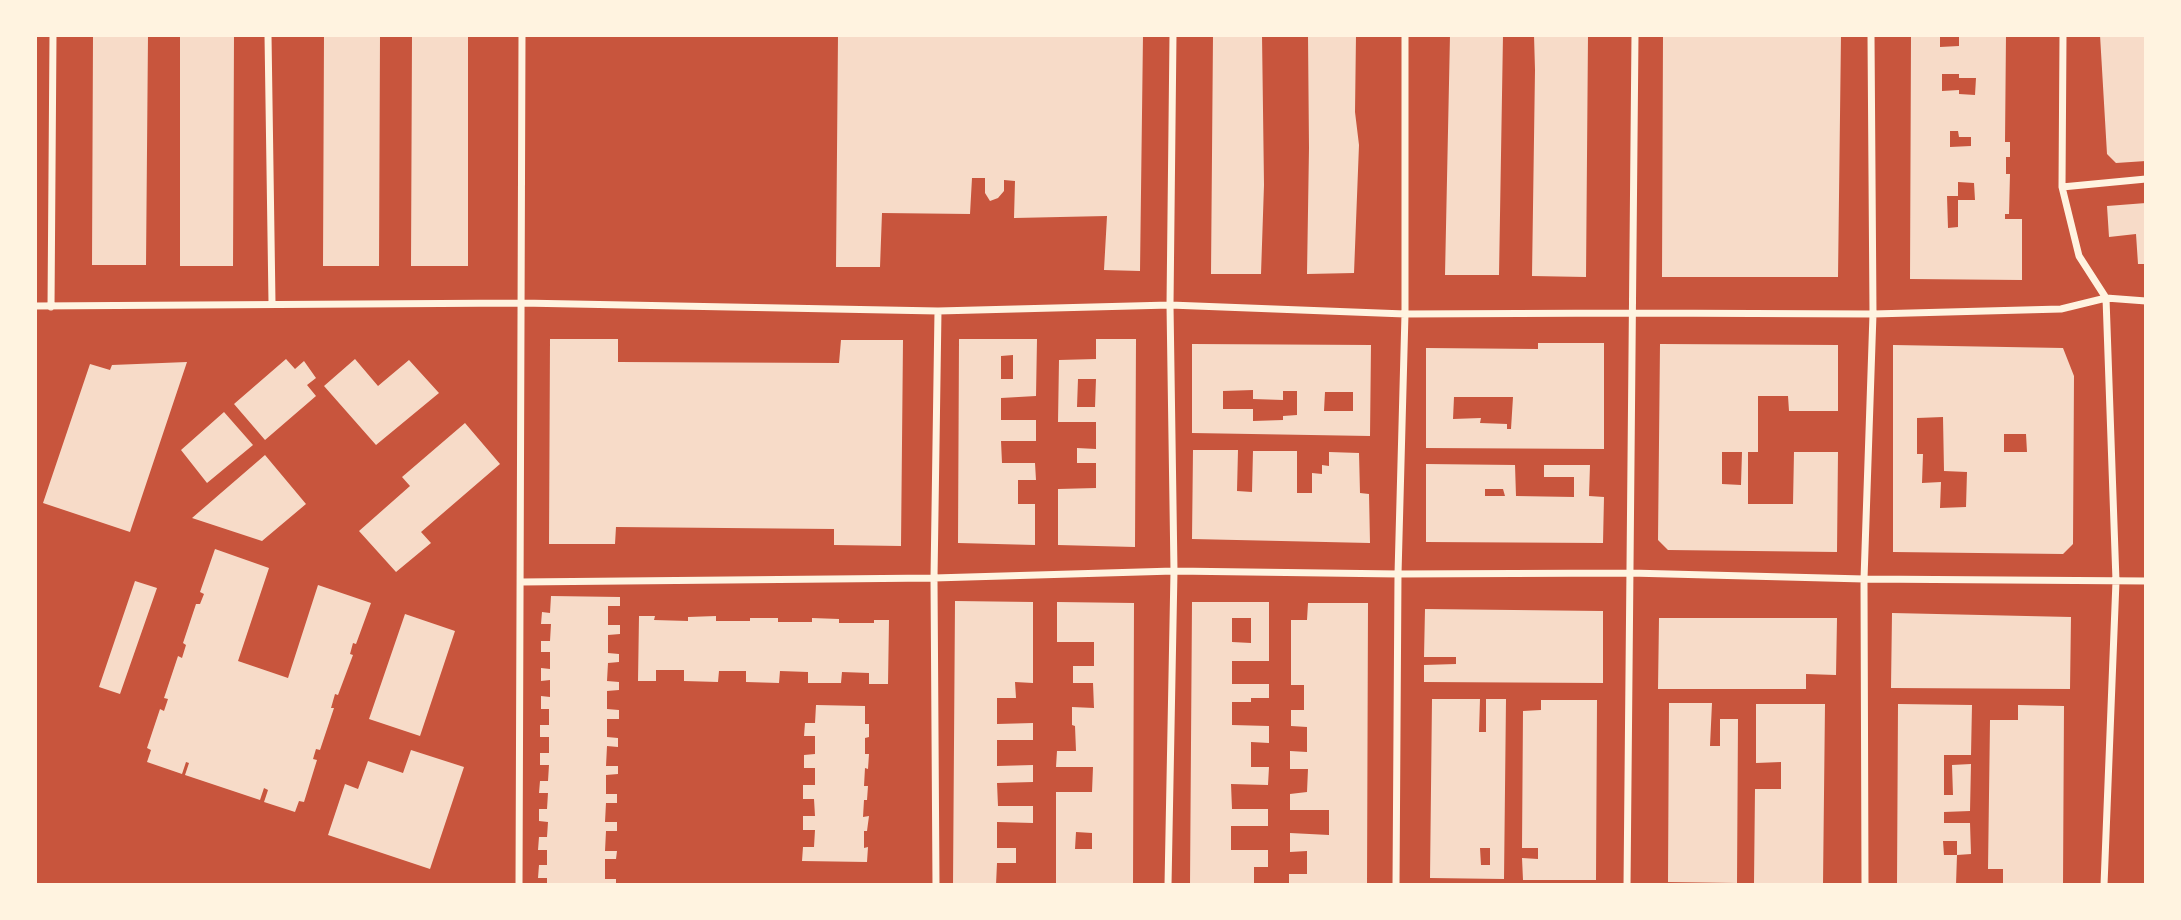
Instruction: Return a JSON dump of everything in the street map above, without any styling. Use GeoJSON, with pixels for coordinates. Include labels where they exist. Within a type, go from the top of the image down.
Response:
{"type":"FeatureCollection","features":[{"type":"Feature","properties":{"kind":"street"},"geometry":{"type":"LineString","coordinates":[[51,307],[53,35]]}},
{"type":"Feature","properties":{"kind":"street"},"geometry":{"type":"LineString","coordinates":[[268,35],[272,303]]}},
{"type":"Feature","properties":{"kind":"street"},"geometry":{"type":"LineString","coordinates":[[519,885],[522,35]]}},
{"type":"Feature","properties":{"kind":"street"},"geometry":{"type":"LineString","coordinates":[[1168,885],[1174,571],[1170,305],[1172,35]]}},
{"type":"Feature","properties":{"kind":"street"},"geometry":{"type":"LineString","coordinates":[[1396,885],[1398,574],[1405,314],[1405,35]]}},
{"type":"Feature","properties":{"kind":"street"},"geometry":{"type":"LineString","coordinates":[[1627,885],[1635,35]]}},
{"type":"Feature","properties":{"kind":"street"},"geometry":{"type":"LineString","coordinates":[[1865,885],[1864,579],[1873,314],[1871,35]]}},
{"type":"Feature","properties":{"kind":"street"},"geometry":{"type":"LineString","coordinates":[[2063,35],[2062,187],[2079,256],[2106,298],[2116,582],[2104,885]]}},
{"type":"Feature","properties":{"kind":"street"},"geometry":{"type":"LineString","coordinates":[[2062,187],[2146,180]]}},
{"type":"Feature","properties":{"kind":"street"},"geometry":{"type":"LineString","coordinates":[[35,306],[521,303],[938,311],[1170,305],[1405,314],[1873,314],[2061,309],[2106,298],[2146,301]]}},
{"type":"Feature","properties":{"kind":"street"},"geometry":{"type":"LineString","coordinates":[[936,885],[934,578],[938,311]]}},
{"type":"Feature","properties":{"kind":"street"},"geometry":{"type":"LineString","coordinates":[[521,582],[934,578],[1174,571],[1630,573],[1864,579],[2146,581]]}},
{"type":"Feature","properties":{"kind":"building"},"geometry":{"type":"Polygon","coordinates":[[[93,35],[148,35],[146,265],[92,265],[93,35]]]}},
{"type":"Feature","properties":{"kind":"building"},"geometry":{"type":"Polygon","coordinates":[[[180,35],[234,35],[233,266],[180,266],[180,35]]]}},
{"type":"Feature","properties":{"kind":"building"},"geometry":{"type":"Polygon","coordinates":[[[324,35],[380,35],[379,266],[323,266],[324,35]]]}},
{"type":"Feature","properties":{"kind":"building"},"geometry":{"type":"Polygon","coordinates":[[[412,35],[468,35],[468,266],[411,266],[412,35]]]}},
{"type":"Feature","properties":{"kind":"building"},"geometry":{"type":"Polygon","coordinates":[[[838,35],[1143,35],[1140,271],[1104,270],[1107,216],[1014,218],[1015,181],[1004,180],[1004,191],[998,198],[990,201],[985,193],[985,178],[972,178],[970,214],[882,213],[880,267],[836,267],[838,35]]]}},
{"type":"Feature","properties":{"kind":"building"},"geometry":{"type":"Polygon","coordinates":[[[1213,35],[1262,35],[1264,185],[1261,274],[1211,274],[1213,35]]]}},
{"type":"Feature","properties":{"kind":"building"},"geometry":{"type":"Polygon","coordinates":[[[1308,35],[1356,35],[1355,112],[1359,145],[1354,273],[1307,274],[1308,35]]]}},
{"type":"Feature","properties":{"kind":"building"},"geometry":{"type":"Polygon","coordinates":[[[1450,35],[1503,35],[1499,275],[1445,275],[1450,35]]]}},
{"type":"Feature","properties":{"kind":"building"},"geometry":{"type":"Polygon","coordinates":[[[1534,35],[1588,35],[1586,277],[1532,276],[1534,35]]]}},
{"type":"Feature","properties":{"kind":"building"},"geometry":{"type":"Polygon","coordinates":[[[1663,35],[1841,35],[1838,277],[1662,277],[1663,35]]]}},
{"type":"Feature","properties":{"kind":"building"},"geometry":{"type":"Polygon","coordinates":[[[1911,35],[1940,35],[1940,47],[1959,46],[1959,35],[2006,35],[2005,142],[2010,142],[2010,157],[2006,157],[2006,174],[2010,174],[2009,214],[2005,214],[2005,219],[2022,219],[2022,280],[1910,279],[1911,35]],[[1942,74],[1942,91],[1959,90],[1959,94],[1975,95],[1976,78],[1942,74]],[[1950,131],[1950,147],[1971,146],[1971,137],[1959,137],[1958,131],[1950,131]],[[1958,182],[1958,196],[1947,196],[1948,228],[1958,227],[1958,200],[1975,200],[1974,183],[1958,182]]]}},
{"type":"Feature","properties":{"kind":"building"},"geometry":{"type":"Polygon","coordinates":[[[2100,35],[2146,35],[2146,161],[2116,163],[2107,154],[2100,35]]]}},
{"type":"Feature","properties":{"kind":"building"},"geometry":{"type":"Polygon","coordinates":[[[2146,203],[2146,264],[2138,264],[2136,234],[2109,237],[2107,206],[2146,203]]]}},
{"type":"Feature","properties":{"kind":"building"},"geometry":{"type":"Polygon","coordinates":[[[550,339],[618,339],[618,362],[839,363],[841,340],[903,340],[901,546],[834,545],[834,529],[616,527],[615,544],[549,544],[550,339]]]}},
{"type":"Feature","properties":{"kind":"building"},"geometry":{"type":"Polygon","coordinates":[[[959,339],[1037,339],[1036,396],[1001,398],[1001,420],[1036,420],[1036,441],[1001,441],[1002,463],[1035,463],[1036,480],[1018,480],[1018,504],[1035,504],[1035,545],[958,543],[959,339]],[[1013,355],[1001,356],[1001,379],[1013,379],[1013,355]]]}},
{"type":"Feature","properties":{"kind":"building"},"geometry":{"type":"Polygon","coordinates":[[[1096,339],[1136,339],[1135,547],[1058,545],[1058,489],[1096,488],[1096,463],[1077,463],[1077,448],[1096,449],[1096,422],[1058,422],[1059,360],[1096,359],[1096,339]],[[1078,379],[1077,407],[1095,407],[1096,379],[1078,379]]]}},
{"type":"Feature","properties":{"kind":"building"},"geometry":{"type":"Polygon","coordinates":[[[1538,343],[1604,343],[1604,449],[1426,448],[1426,348],[1538,349],[1538,343]],[[1454,397],[1453,419],[1481,418],[1480,423],[1507,424],[1507,429],[1511,429],[1513,397],[1454,397]]]}},
{"type":"Feature","properties":{"kind":"building"},"geometry":{"type":"Polygon","coordinates":[[[1192,344],[1371,345],[1370,436],[1192,433],[1192,344]],[[1253,390],[1223,391],[1223,409],[1253,409],[1253,421],[1283,420],[1283,416],[1297,415],[1297,391],[1283,391],[1283,400],[1253,399],[1253,390]],[[1325,392],[1324,411],[1353,411],[1353,392],[1325,392]]]}},
{"type":"Feature","properties":{"kind":"building"},"geometry":{"type":"Polygon","coordinates":[[[1660,344],[1838,345],[1838,411],[1789,411],[1788,396],[1758,396],[1758,452],[1748,452],[1748,504],[1793,504],[1794,452],[1838,452],[1837,552],[1668,550],[1658,540],[1660,344]],[[1722,452],[1722,484],[1741,485],[1742,452],[1722,452]]]}},
{"type":"Feature","properties":{"kind":"building"},"geometry":{"type":"Polygon","coordinates":[[[1893,345],[2063,348],[2074,376],[2073,544],[2063,554],[1893,552],[1893,345]],[[1943,417],[1917,418],[1917,454],[1923,454],[1922,483],[1941,482],[1940,508],[1966,507],[1967,472],[1944,471],[1943,417]],[[2004,434],[2004,452],[2027,452],[2026,434],[2004,434]]]}},
{"type":"Feature","properties":{"kind":"building"},"geometry":{"type":"Polygon","coordinates":[[[286,359],[295,369],[304,361],[316,378],[307,385],[316,396],[265,440],[234,404],[286,359]]]}},
{"type":"Feature","properties":{"kind":"building"},"geometry":{"type":"Polygon","coordinates":[[[355,359],[378,386],[409,360],[439,393],[376,445],[324,386],[355,359]]]}},
{"type":"Feature","properties":{"kind":"building"},"geometry":{"type":"Polygon","coordinates":[[[187,362],[130,532],[43,503],[90,364],[110,370],[112,365],[187,362]]]}},
{"type":"Feature","properties":{"kind":"building"},"geometry":{"type":"Polygon","coordinates":[[[224,412],[253,445],[207,483],[181,450],[224,412]]]}},
{"type":"Feature","properties":{"kind":"building"},"geometry":{"type":"Polygon","coordinates":[[[465,423],[500,464],[421,532],[431,543],[396,572],[359,531],[410,486],[402,477],[465,423]]]}},
{"type":"Feature","properties":{"kind":"building"},"geometry":{"type":"Polygon","coordinates":[[[1193,450],[1238,450],[1237,491],[1252,492],[1253,451],[1297,451],[1297,493],[1312,493],[1312,473],[1322,474],[1322,465],[1329,466],[1329,452],[1359,453],[1360,493],[1369,494],[1370,543],[1192,539],[1193,450]]]}},
{"type":"Feature","properties":{"kind":"building"},"geometry":{"type":"Polygon","coordinates":[[[265,455],[306,504],[262,541],[192,518],[265,455]]]}},
{"type":"Feature","properties":{"kind":"building"},"geometry":{"type":"Polygon","coordinates":[[[1426,464],[1515,465],[1516,496],[1574,497],[1574,477],[1544,477],[1544,465],[1590,465],[1589,496],[1604,497],[1603,543],[1426,542],[1426,464]],[[1485,489],[1485,496],[1505,496],[1503,489],[1485,489]]]}},
{"type":"Feature","properties":{"kind":"building"},"geometry":{"type":"Polygon","coordinates":[[[215,549],[269,568],[238,661],[288,678],[318,585],[371,603],[356,644],[353,643],[350,654],[353,655],[338,695],[335,694],[331,708],[334,708],[320,750],[316,749],[313,759],[317,760],[304,802],[299,801],[295,812],[264,802],[268,790],[264,788],[260,800],[185,775],[189,763],[186,762],[182,774],[147,762],[151,750],[147,748],[160,709],[164,711],[168,699],[164,698],[178,656],[182,658],[186,645],[183,643],[196,604],[200,604],[204,594],[200,592],[215,549]]]}},
{"type":"Feature","properties":{"kind":"building"},"geometry":{"type":"Polygon","coordinates":[[[135,581],[157,588],[120,694],[99,687],[135,581]]]}},
{"type":"Feature","properties":{"kind":"building"},"geometry":{"type":"Polygon","coordinates":[[[551,596],[620,597],[620,606],[608,606],[608,625],[620,625],[620,634],[608,635],[608,653],[619,654],[619,662],[608,663],[607,681],[619,682],[619,690],[607,691],[607,709],[619,710],[619,719],[607,719],[607,737],[618,738],[618,747],[607,746],[606,766],[618,766],[618,774],[606,775],[606,794],[617,794],[617,803],[606,803],[605,822],[617,822],[617,831],[606,831],[605,851],[617,851],[616,859],[605,859],[605,879],[616,879],[616,885],[547,885],[547,878],[538,878],[539,865],[547,865],[547,850],[538,850],[539,837],[547,837],[548,822],[539,821],[539,809],[547,809],[548,793],[539,793],[540,781],[548,781],[549,765],[540,765],[540,753],[549,753],[549,737],[540,737],[540,725],[549,725],[549,709],[541,709],[541,696],[550,697],[550,680],[541,681],[541,668],[550,669],[550,652],[541,652],[541,641],[550,641],[551,624],[541,624],[542,612],[550,613],[551,596]]]}},
{"type":"Feature","properties":{"kind":"building"},"geometry":{"type":"Polygon","coordinates":[[[955,601],[1033,602],[1033,683],[1015,682],[1016,698],[997,698],[997,724],[1033,723],[1033,740],[997,740],[997,766],[1033,765],[1033,782],[997,783],[998,806],[1033,806],[1033,823],[997,822],[997,848],[1016,848],[1016,863],[997,863],[996,885],[953,885],[955,601]]]}},
{"type":"Feature","properties":{"kind":"building"},"geometry":{"type":"Polygon","coordinates":[[[1057,602],[1134,603],[1133,885],[1056,885],[1056,792],[1092,792],[1093,767],[1056,767],[1057,751],[1076,751],[1072,707],[1094,708],[1093,683],[1073,683],[1073,666],[1094,666],[1094,642],[1057,642],[1057,602]],[[1076,832],[1075,849],[1092,849],[1092,833],[1076,832]]]}},
{"type":"Feature","properties":{"kind":"building"},"geometry":{"type":"Polygon","coordinates":[[[1192,602],[1269,602],[1269,661],[1232,661],[1232,684],[1269,684],[1269,698],[1232,702],[1232,725],[1269,726],[1269,743],[1251,742],[1251,767],[1269,767],[1268,785],[1231,784],[1232,809],[1268,809],[1268,826],[1231,826],[1231,850],[1268,850],[1268,867],[1254,867],[1254,885],[1190,885],[1192,602]],[[1232,618],[1232,642],[1251,643],[1251,618],[1232,618]]]}},
{"type":"Feature","properties":{"kind":"building"},"geometry":{"type":"Polygon","coordinates":[[[1308,603],[1368,603],[1367,885],[1289,885],[1289,874],[1307,874],[1307,851],[1290,852],[1290,833],[1329,835],[1329,810],[1290,810],[1290,794],[1307,792],[1308,769],[1290,769],[1290,751],[1307,752],[1307,727],[1291,726],[1291,710],[1304,710],[1304,685],[1291,685],[1291,620],[1307,620],[1308,603]]]}},
{"type":"Feature","properties":{"kind":"building"},"geometry":{"type":"Polygon","coordinates":[[[1425,609],[1603,611],[1603,683],[1424,682],[1424,665],[1456,664],[1456,657],[1424,657],[1425,609]]]}},
{"type":"Feature","properties":{"kind":"building"},"geometry":{"type":"Polygon","coordinates":[[[1892,613],[2071,617],[2070,689],[1891,688],[1892,613]]]}},
{"type":"Feature","properties":{"kind":"building"},"geometry":{"type":"Polygon","coordinates":[[[405,614],[455,631],[420,736],[369,719],[405,614]]]}},
{"type":"Feature","properties":{"kind":"building"},"geometry":{"type":"Polygon","coordinates":[[[639,616],[655,616],[654,620],[688,621],[688,617],[716,616],[716,621],[778,618],[778,622],[812,622],[812,618],[839,619],[839,623],[874,623],[874,620],[889,620],[888,684],[869,684],[869,673],[842,672],[841,683],[808,683],[808,672],[780,671],[779,683],[746,682],[746,671],[719,671],[718,682],[684,681],[684,670],[656,670],[656,681],[638,681],[639,616]]]}},
{"type":"Feature","properties":{"kind":"building"},"geometry":{"type":"Polygon","coordinates":[[[1659,618],[1837,618],[1836,675],[1806,674],[1806,689],[1658,689],[1659,618]]]}},
{"type":"Feature","properties":{"kind":"building"},"geometry":{"type":"Polygon","coordinates":[[[1432,699],[1480,699],[1479,732],[1486,732],[1486,699],[1506,699],[1504,879],[1430,878],[1432,699]],[[1480,848],[1481,865],[1490,865],[1490,848],[1480,848]]]}},
{"type":"Feature","properties":{"kind":"building"},"geometry":{"type":"Polygon","coordinates":[[[1541,700],[1597,700],[1596,880],[1523,880],[1522,858],[1538,859],[1538,848],[1522,848],[1523,711],[1541,710],[1541,700]]]}},
{"type":"Feature","properties":{"kind":"building"},"geometry":{"type":"Polygon","coordinates":[[[1669,703],[1712,703],[1710,746],[1720,746],[1720,719],[1738,719],[1737,883],[1668,882],[1669,703]]]}},
{"type":"Feature","properties":{"kind":"building"},"geometry":{"type":"Polygon","coordinates":[[[1756,704],[1825,704],[1823,884],[1754,883],[1755,789],[1781,789],[1781,762],[1756,763],[1756,704]]]}},
{"type":"Feature","properties":{"kind":"building"},"geometry":{"type":"Polygon","coordinates":[[[1898,704],[1972,705],[1971,755],[1944,755],[1944,795],[1953,795],[1952,765],[1971,764],[1970,811],[1944,812],[1944,823],[1970,823],[1971,854],[1957,855],[1956,885],[1897,884],[1898,704]],[[1943,841],[1944,855],[1957,855],[1957,841],[1943,841]]]}},
{"type":"Feature","properties":{"kind":"building"},"geometry":{"type":"Polygon","coordinates":[[[816,705],[865,706],[865,724],[869,724],[869,737],[865,738],[865,754],[869,754],[868,769],[865,768],[864,786],[868,786],[863,817],[869,816],[867,831],[864,831],[864,848],[868,847],[867,862],[802,861],[803,847],[814,847],[815,830],[803,830],[803,816],[815,816],[814,799],[803,799],[803,785],[815,785],[815,768],[804,768],[804,755],[815,754],[815,736],[804,736],[805,723],[815,723],[816,705]]]}},
{"type":"Feature","properties":{"kind":"building"},"geometry":{"type":"Polygon","coordinates":[[[2018,705],[2064,706],[2063,885],[2003,885],[2003,869],[1988,869],[1990,720],[2018,720],[2018,705]]]}},
{"type":"Feature","properties":{"kind":"building"},"geometry":{"type":"Polygon","coordinates":[[[411,750],[464,767],[430,869],[328,835],[345,784],[358,789],[368,761],[403,773],[411,750]]]}}]}
